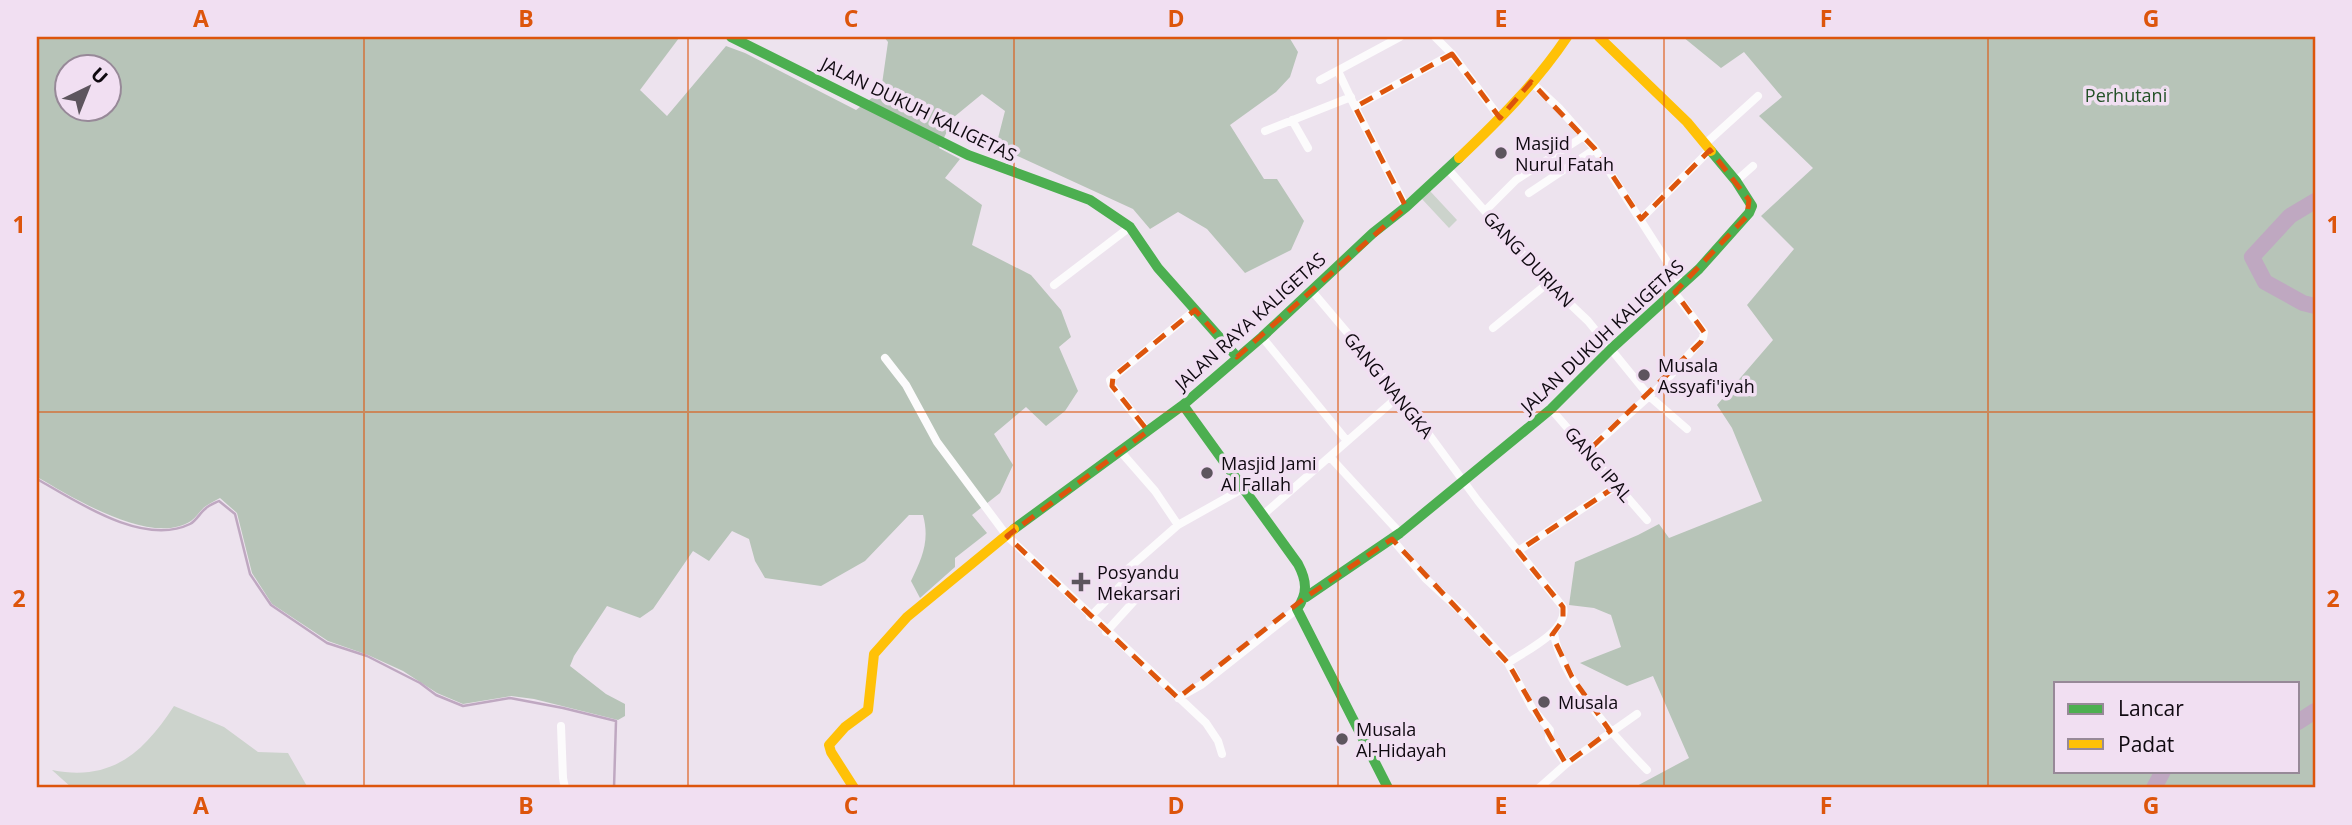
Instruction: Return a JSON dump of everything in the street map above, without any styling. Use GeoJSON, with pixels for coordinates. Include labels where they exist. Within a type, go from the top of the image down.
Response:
{"type":"FeatureCollection","features":[{"type":"Feature","properties":{"kind":"street","name":"JALAN DUKUH KALIGETAS"},"geometry":{"type":"LineString","coordinates":[[731,37],[968,155],[1090,200],[1130,227],[1158,268],[1237,358]]}},
{"type":"Feature","properties":{"kind":"street"},"geometry":{"type":"LineString","coordinates":[[1321,80],[1400,37]]}},
{"type":"Feature","properties":{"kind":"street"},"geometry":{"type":"LineString","coordinates":[[1434,37],[1452,54],[1500,118]]}},
{"type":"Feature","properties":{"kind":"street","name":"JALAN RAYA KALIGETAS"},"geometry":{"type":"LineString","coordinates":[[1306,597],[1306,582],[1302,572],[1264,514],[1183,405],[1262,337],[1373,233],[1406,207],[1500,118],[1553,58],[1567,37]]}},
{"type":"Feature","properties":{"kind":"street"},"geometry":{"type":"LineString","coordinates":[[1599,37],[1651,85],[1736,181],[1753,166]]}},
{"type":"Feature","properties":{"kind":"street"},"geometry":{"type":"LineString","coordinates":[[1356,107],[1452,54]]}},
{"type":"Feature","properties":{"kind":"street"},"geometry":{"type":"LineString","coordinates":[[1338,71],[1406,207]]}},
{"type":"Feature","properties":{"kind":"street"},"geometry":{"type":"LineString","coordinates":[[1531,82],[1595,149],[1641,219],[1704,332],[1703,338],[1649,396],[1588,451]]}},
{"type":"Feature","properties":{"kind":"street"},"geometry":{"type":"LineString","coordinates":[[1641,219],[1758,96]]}},
{"type":"Feature","properties":{"kind":"street"},"geometry":{"type":"LineString","coordinates":[[1265,131],[1351,97]]}},
{"type":"Feature","properties":{"kind":"street"},"geometry":{"type":"LineString","coordinates":[[1292,120],[1308,148]]}},
{"type":"Feature","properties":{"kind":"street"},"geometry":{"type":"LineString","coordinates":[[1485,211],[1516,180],[1584,136]]}},
{"type":"Feature","properties":{"kind":"street"},"geometry":{"type":"LineString","coordinates":[[1529,193],[1595,149]]}},
{"type":"Feature","properties":{"kind":"street","name":"GANG DURIAN"},"geometry":{"type":"LineString","coordinates":[[1447,168],[1548,283],[1588,321],[1649,396],[1687,429]]}},
{"type":"Feature","properties":{"kind":"street","name":"JALAN DUKUH KALIGETAS"},"geometry":{"type":"LineString","coordinates":[[1306,597],[1396,536],[1551,409],[1678,288],[1747,216],[1752,206],[1736,181]]}},
{"type":"Feature","properties":{"kind":"street"},"geometry":{"type":"LineString","coordinates":[[1054,285],[1130,227]]}},
{"type":"Feature","properties":{"kind":"street"},"geometry":{"type":"LineString","coordinates":[[1493,328],[1548,283]]}},
{"type":"Feature","properties":{"kind":"street","name":"GANG NANGKA"},"geometry":{"type":"LineString","coordinates":[[1312,291],[1400,395],[1464,480]]}},
{"type":"Feature","properties":{"kind":"street"},"geometry":{"type":"LineString","coordinates":[[1147,431],[1110,380],[1195,310]]}},
{"type":"Feature","properties":{"kind":"street"},"geometry":{"type":"LineString","coordinates":[[1262,337],[1348,440]]}},
{"type":"Feature","properties":{"kind":"street"},"geometry":{"type":"LineString","coordinates":[[886,358],[906,384],[937,442],[1007,537],[1206,723],[1218,741],[1222,754]]}},
{"type":"Feature","properties":{"kind":"street"},"geometry":{"type":"LineString","coordinates":[[1264,514],[1400,395]]}},
{"type":"Feature","properties":{"kind":"street"},"geometry":{"type":"LineString","coordinates":[[854,788],[829,745],[845,727],[868,710],[871,697],[871,662],[877,649],[907,617],[993,545],[1183,405]]}},
{"type":"Feature","properties":{"kind":"street","name":"GANG IPAL"},"geometry":{"type":"LineString","coordinates":[[1551,409],[1647,520]]}},
{"type":"Feature","properties":{"kind":"street"},"geometry":{"type":"LineString","coordinates":[[1121,452],[1155,491],[1178,525]]}},
{"type":"Feature","properties":{"kind":"street"},"geometry":{"type":"LineString","coordinates":[[1330,457],[1396,536],[1425,578],[1464,614],[1508,663],[1532,708],[1550,730],[1549,738],[1566,764]]}},
{"type":"Feature","properties":{"kind":"street"},"geometry":{"type":"LineString","coordinates":[[1464,480],[1563,607],[1563,620],[1554,633],[1508,663]]}},
{"type":"Feature","properties":{"kind":"street"},"geometry":{"type":"LineString","coordinates":[[1518,551],[1618,485]]}},
{"type":"Feature","properties":{"kind":"street"},"geometry":{"type":"LineString","coordinates":[[1090,617],[1130,576],[1129,568],[1178,525],[1244,488]]}},
{"type":"Feature","properties":{"kind":"street"},"geometry":{"type":"LineString","coordinates":[[1178,698],[1201,685],[1297,609],[1306,597]]}},
{"type":"Feature","properties":{"kind":"street"},"geometry":{"type":"LineString","coordinates":[[1106,632],[1135,600]]}},
{"type":"Feature","properties":{"kind":"street"},"geometry":{"type":"LineString","coordinates":[[1297,609],[1388,788]]}},
{"type":"Feature","properties":{"kind":"street"},"geometry":{"type":"LineString","coordinates":[[1554,633],[1572,677],[1610,731],[1647,770]]}},
{"type":"Feature","properties":{"kind":"street"},"geometry":{"type":"LineString","coordinates":[[1539,788],[1566,764],[1637,714]]}},
{"type":"Feature","properties":{"kind":"street"},"geometry":{"type":"LineString","coordinates":[[561,726],[565,788]]}},
{"type":"Feature","properties":{"kind":"highlighted area"},"geometry":{"type":"Polygon","coordinates":[[[1452,54],[1500,118],[1531,82],[1595,149],[1641,219],[1710,150],[1749,200],[1747,216],[1675,292],[1704,332],[1701,342],[1588,451],[1618,485],[1518,551],[1563,607],[1563,620],[1552,635],[1572,677],[1610,731],[1566,764],[1508,663],[1392,539],[1306,597],[1178,698],[1007,536],[1148,431],[1112,386],[1113,377],[1195,310],[1237,357],[1406,207],[1355,107],[1452,54]]]}},
{"type":"Feature","properties":{"kind":"shaded area"},"geometry":{"type":"Polygon","coordinates":[[[1430,191],[1457,220],[1449,228],[1422,199],[1430,191]]]}},
{"type":"Feature","properties":{"kind":"shaded area"},"geometry":{"type":"Polygon","coordinates":[[[174,706],[224,727],[258,752],[288,753],[308,788],[72,788],[52,770],[92,772],[124,760],[151,737],[174,706]]]}},
{"type":"Feature","properties":{"kind":"green space"},"geometry":{"type":"Polygon","coordinates":[[[37,37],[676,37],[679,38],[640,90],[667,116],[726,46],[745,53],[856,110],[881,91],[888,42],[884,37],[1289,37],[1298,52],[1290,77],[1276,92],[1230,125],[1264,179],[1277,179],[1304,221],[1291,250],[1245,273],[1207,229],[1178,212],[1150,229],[1133,209],[996,146],[1005,111],[982,94],[954,117],[939,148],[960,159],[945,178],[982,205],[972,245],[1031,275],[1061,310],[1071,337],[1059,347],[1078,391],[1065,411],[1046,426],[1026,407],[994,434],[1013,465],[1000,493],[972,515],[987,533],[955,558],[955,567],[920,598],[911,581],[924,549],[925,524],[923,515],[909,515],[865,561],[821,586],[765,578],[755,561],[749,539],[732,531],[709,561],[693,551],[653,609],[640,618],[607,606],[570,666],[606,694],[625,704],[625,716],[618,720],[534,699],[511,696],[463,704],[437,693],[403,671],[328,641],[272,604],[252,573],[237,513],[220,498],[204,508],[191,521],[174,527],[155,528],[112,516],[37,477],[37,37]]]}},
{"type":"Feature","properties":{"kind":"green space","name":"Perhutani"},"geometry":{"type":"Polygon","coordinates":[[[1683,37],[2315,37],[2315,788],[1633,788],[1689,758],[1653,676],[1627,686],[1580,663],[1621,647],[1611,615],[1594,608],[1569,605],[1575,562],[1659,524],[1669,538],[1762,501],[1732,428],[1717,405],[1773,340],[1747,305],[1794,249],[1761,216],[1813,168],[1759,116],[1782,97],[1744,52],[1721,68],[1683,37]]]}},
{"type":"Feature","properties":{"kind":"waterway"},"geometry":{"type":"LineString","coordinates":[[2315,201],[2290,216],[2252,257],[2265,282],[2303,303],[2315,306]]}},
{"type":"Feature","properties":{"kind":"waterway"},"geometry":{"type":"LineString","coordinates":[[37,479],[110,518],[152,530],[172,530],[190,524],[219,501],[235,514],[250,574],[271,605],[327,643],[367,656],[420,683],[436,695],[463,706],[510,698],[616,721],[614,788]]}},
{"type":"Feature","properties":{"kind":"waterway"},"geometry":{"type":"LineString","coordinates":[[2300,721],[2315,711]]}},
{"type":"Feature","properties":{"kind":"waterway"},"geometry":{"type":"LineString","coordinates":[[2154,788],[2162,772]]}},
{"type":"Feature","properties":{"kind":"traffic: fast"},"geometry":{"type":"LineString","coordinates":[[731,37],[968,155],[1090,200],[1130,227],[1158,268],[1237,357]]}},
{"type":"Feature","properties":{"kind":"traffic: fast"},"geometry":{"type":"LineString","coordinates":[[1306,597],[1400,533],[1551,409],[1611,349],[1699,269],[1749,213],[1752,206],[1736,181],[1711,151]]}},
{"type":"Feature","properties":{"kind":"traffic: fast"},"geometry":{"type":"LineString","coordinates":[[1388,788],[1297,609],[1305,587],[1298,564],[1183,405],[1459,158]]}},
{"type":"Feature","properties":{"kind":"traffic: fast"},"geometry":{"type":"LineString","coordinates":[[1014,529],[1183,405]]}},
{"type":"Feature","properties":{"kind":"traffic: slow"},"geometry":{"type":"LineString","coordinates":[[1459,158],[1543,70],[1567,37]]}},
{"type":"Feature","properties":{"kind":"traffic: slow"},"geometry":{"type":"LineString","coordinates":[[1599,37],[1687,122],[1711,151]]}},
{"type":"Feature","properties":{"kind":"traffic: slow"},"geometry":{"type":"LineString","coordinates":[[854,788],[829,745],[845,727],[868,710],[874,654],[907,617],[1014,529]]}},
{"type":"Feature","properties":{"kind":"place","name":"Masjid Nurul Fatah"},"geometry":{"type":"Point","coordinates":[1501,153]}},
{"type":"Feature","properties":{"kind":"place","name":"Musala Assyafi'iyah"},"geometry":{"type":"Point","coordinates":[1644,375]}},
{"type":"Feature","properties":{"kind":"place","name":"Masjid Jami Al Fallah"},"geometry":{"type":"Point","coordinates":[1207,473]}},
{"type":"Feature","properties":{"kind":"place","name":"Posyandu Mekarsari"},"geometry":{"type":"Point","coordinates":[1081,582]}},
{"type":"Feature","properties":{"kind":"place","name":"Musala"},"geometry":{"type":"Point","coordinates":[1544,702]}},
{"type":"Feature","properties":{"kind":"place","name":"Musala Al-Hidayah"},"geometry":{"type":"Point","coordinates":[1342,739]}}]}
